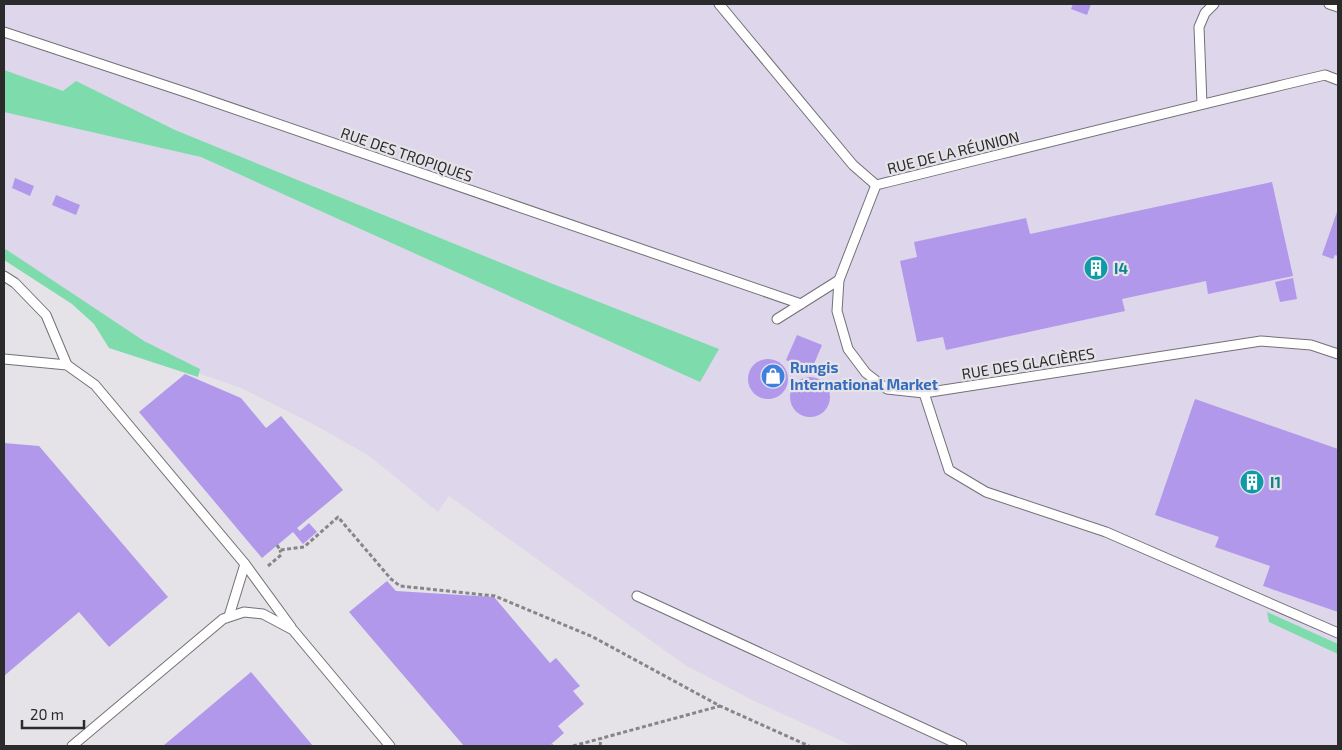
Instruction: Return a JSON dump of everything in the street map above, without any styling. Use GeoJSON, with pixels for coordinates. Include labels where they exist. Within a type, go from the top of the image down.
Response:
{"type":"FeatureCollection","features":[{"type":"Feature","properties":{"kind":"lane","name":"RUE DE LA RÉUNION"},"geometry":{"type":"LineString","coordinates":[[719,4],[852,165],[876,185],[1202,104],[1325,76],[1338,80]]}},
{"type":"Feature","properties":{"kind":"lane"},"geometry":{"type":"LineString","coordinates":[[1202,104],[1199,27],[1205,13],[1214,4]]}},
{"type":"Feature","properties":{"kind":"lane"},"geometry":{"type":"LineString","coordinates":[[1329,4],[1338,7]]}},
{"type":"Feature","properties":{"kind":"lane","name":"RUE DES TROPIQUES"},"geometry":{"type":"LineString","coordinates":[[4,32],[197,96],[801,304]]}},
{"type":"Feature","properties":{"kind":"lane","name":"RUE DES GLACIÈRES"},"geometry":{"type":"LineString","coordinates":[[876,185],[840,280],[837,312],[848,349],[866,373],[887,389],[924,393],[1261,341],[1311,345],[1338,354]]}},
{"type":"Feature","properties":{"kind":"lane"},"geometry":{"type":"LineString","coordinates":[[4,276],[15,283],[46,314],[66,365]]}},
{"type":"Feature","properties":{"kind":"lane"},"geometry":{"type":"LineString","coordinates":[[777,319],[840,280]]}},
{"type":"Feature","properties":{"kind":"lane"},"geometry":{"type":"LineString","coordinates":[[4,359],[66,365],[95,384],[245,564],[293,630],[390,746]]}},
{"type":"Feature","properties":{"kind":"lane"},"geometry":{"type":"LineString","coordinates":[[924,393],[949,470],[986,492],[1106,532],[1338,633]]}},
{"type":"Feature","properties":{"kind":"lane"},"geometry":{"type":"LineString","coordinates":[[229,616],[245,564]]}},
{"type":"Feature","properties":{"kind":"lane"},"geometry":{"type":"LineString","coordinates":[[637,596],[962,746]]}},
{"type":"Feature","properties":{"kind":"lane"},"geometry":{"type":"LineString","coordinates":[[72,746],[223,619],[244,612],[263,614],[293,630]]}},
{"type":"Feature","properties":{"kind":"path"},"geometry":{"type":"LineString","coordinates":[[280,550],[304,547],[338,517],[391,579],[400,586],[495,596],[593,637],[720,706],[809,746]]}},
{"type":"Feature","properties":{"kind":"path"},"geometry":{"type":"LineString","coordinates":[[268,566],[281,555],[277,545]]}},
{"type":"Feature","properties":{"kind":"path"},"geometry":{"type":"LineString","coordinates":[[573,746],[720,706]]}},
{"type":"Feature","properties":{"kind":"path"},"geometry":{"type":"LineString","coordinates":[[600,746],[601,739]]}},
{"type":"Feature","properties":{"kind":"shaded area","name":"Rungis International Market"},"geometry":{"type":"Polygon","coordinates":[[[4,4],[1338,4],[1338,746],[853,746],[752,700],[685,665],[449,496],[438,512],[368,455],[311,423],[241,388],[175,365],[109,348],[114,323],[46,279],[4,247],[4,4]]]}},
{"type":"Feature","properties":{"kind":"green space"},"geometry":{"type":"Polygon","coordinates":[[[4,70],[63,91],[76,81],[175,130],[553,284],[719,349],[700,382],[201,157],[4,112],[4,70]]]}},
{"type":"Feature","properties":{"kind":"green space"},"geometry":{"type":"Polygon","coordinates":[[[4,248],[144,341],[200,369],[198,377],[109,348],[94,324],[72,304],[4,260],[4,248]]]}},
{"type":"Feature","properties":{"kind":"green space"},"geometry":{"type":"Polygon","coordinates":[[[1267,612],[1338,644],[1338,654],[1269,622],[1267,612]]]}},
{"type":"Feature","properties":{"kind":"building"},"geometry":{"type":"Polygon","coordinates":[[[1073,4],[1091,4],[1087,15],[1071,9],[1073,4]]]}},
{"type":"Feature","properties":{"kind":"building"},"geometry":{"type":"Polygon","coordinates":[[[15,178],[34,186],[30,196],[12,188],[15,178]]]}},
{"type":"Feature","properties":{"kind":"building","name":"I4"},"geometry":{"type":"Polygon","coordinates":[[[1272,182],[1293,276],[1208,294],[1206,281],[1122,299],[1125,311],[946,350],[943,337],[917,342],[900,261],[917,257],[914,242],[1026,218],[1030,234],[1272,182]]]}},
{"type":"Feature","properties":{"kind":"building"},"geometry":{"type":"Polygon","coordinates":[[[56,195],[80,205],[76,215],[52,205],[56,195]]]}},
{"type":"Feature","properties":{"kind":"building"},"geometry":{"type":"Polygon","coordinates":[[[1338,209],[1338,256],[1335,255],[1333,259],[1322,255],[1338,209]]]}},
{"type":"Feature","properties":{"kind":"building"},"geometry":{"type":"Polygon","coordinates":[[[1293,278],[1297,299],[1280,302],[1275,282],[1293,278]]]}},
{"type":"Feature","properties":{"kind":"building"},"geometry":{"type":"Polygon","coordinates":[[[797,335],[822,345],[811,371],[786,360],[797,335]]]}},
{"type":"Feature","properties":{"kind":"building"},"geometry":{"type":"Polygon","coordinates":[[[772,359],[779,362],[785,368],[788,379],[787,387],[779,396],[772,399],[764,399],[757,396],[749,387],[748,375],[751,368],[760,360],[772,359]]]}},
{"type":"Feature","properties":{"kind":"building"},"geometry":{"type":"Polygon","coordinates":[[[185,374],[241,398],[266,428],[281,416],[343,490],[297,528],[300,531],[309,523],[317,532],[303,544],[293,532],[262,558],[139,412],[185,374]]]}},
{"type":"Feature","properties":{"kind":"building"},"geometry":{"type":"Polygon","coordinates":[[[814,377],[821,380],[827,386],[830,397],[829,405],[821,414],[814,417],[806,417],[799,414],[791,405],[790,393],[793,386],[802,378],[814,377]]]}},
{"type":"Feature","properties":{"kind":"building","name":"I1"},"geometry":{"type":"Polygon","coordinates":[[[1195,399],[1338,449],[1338,612],[1263,586],[1270,566],[1215,547],[1219,537],[1155,515],[1195,399]]]}},
{"type":"Feature","properties":{"kind":"building"},"geometry":{"type":"Polygon","coordinates":[[[4,443],[39,446],[168,597],[109,647],[79,612],[4,676],[4,443]]]}},
{"type":"Feature","properties":{"kind":"building"},"geometry":{"type":"Polygon","coordinates":[[[387,581],[396,591],[494,597],[550,663],[556,658],[580,686],[573,691],[584,704],[558,726],[564,733],[549,746],[464,746],[349,612],[387,581]]]}},
{"type":"Feature","properties":{"kind":"building"},"geometry":{"type":"Polygon","coordinates":[[[251,672],[313,746],[163,746],[251,672]]]}},
{"type":"Feature","properties":{"kind":"place","name":"I4"},"geometry":{"type":"Point","coordinates":[1096,268]}},
{"type":"Feature","properties":{"kind":"place","name":"Rungis International Market"},"geometry":{"type":"Point","coordinates":[773,376]}},
{"type":"Feature","properties":{"kind":"place","name":"I1"},"geometry":{"type":"Point","coordinates":[1252,482]}}]}
